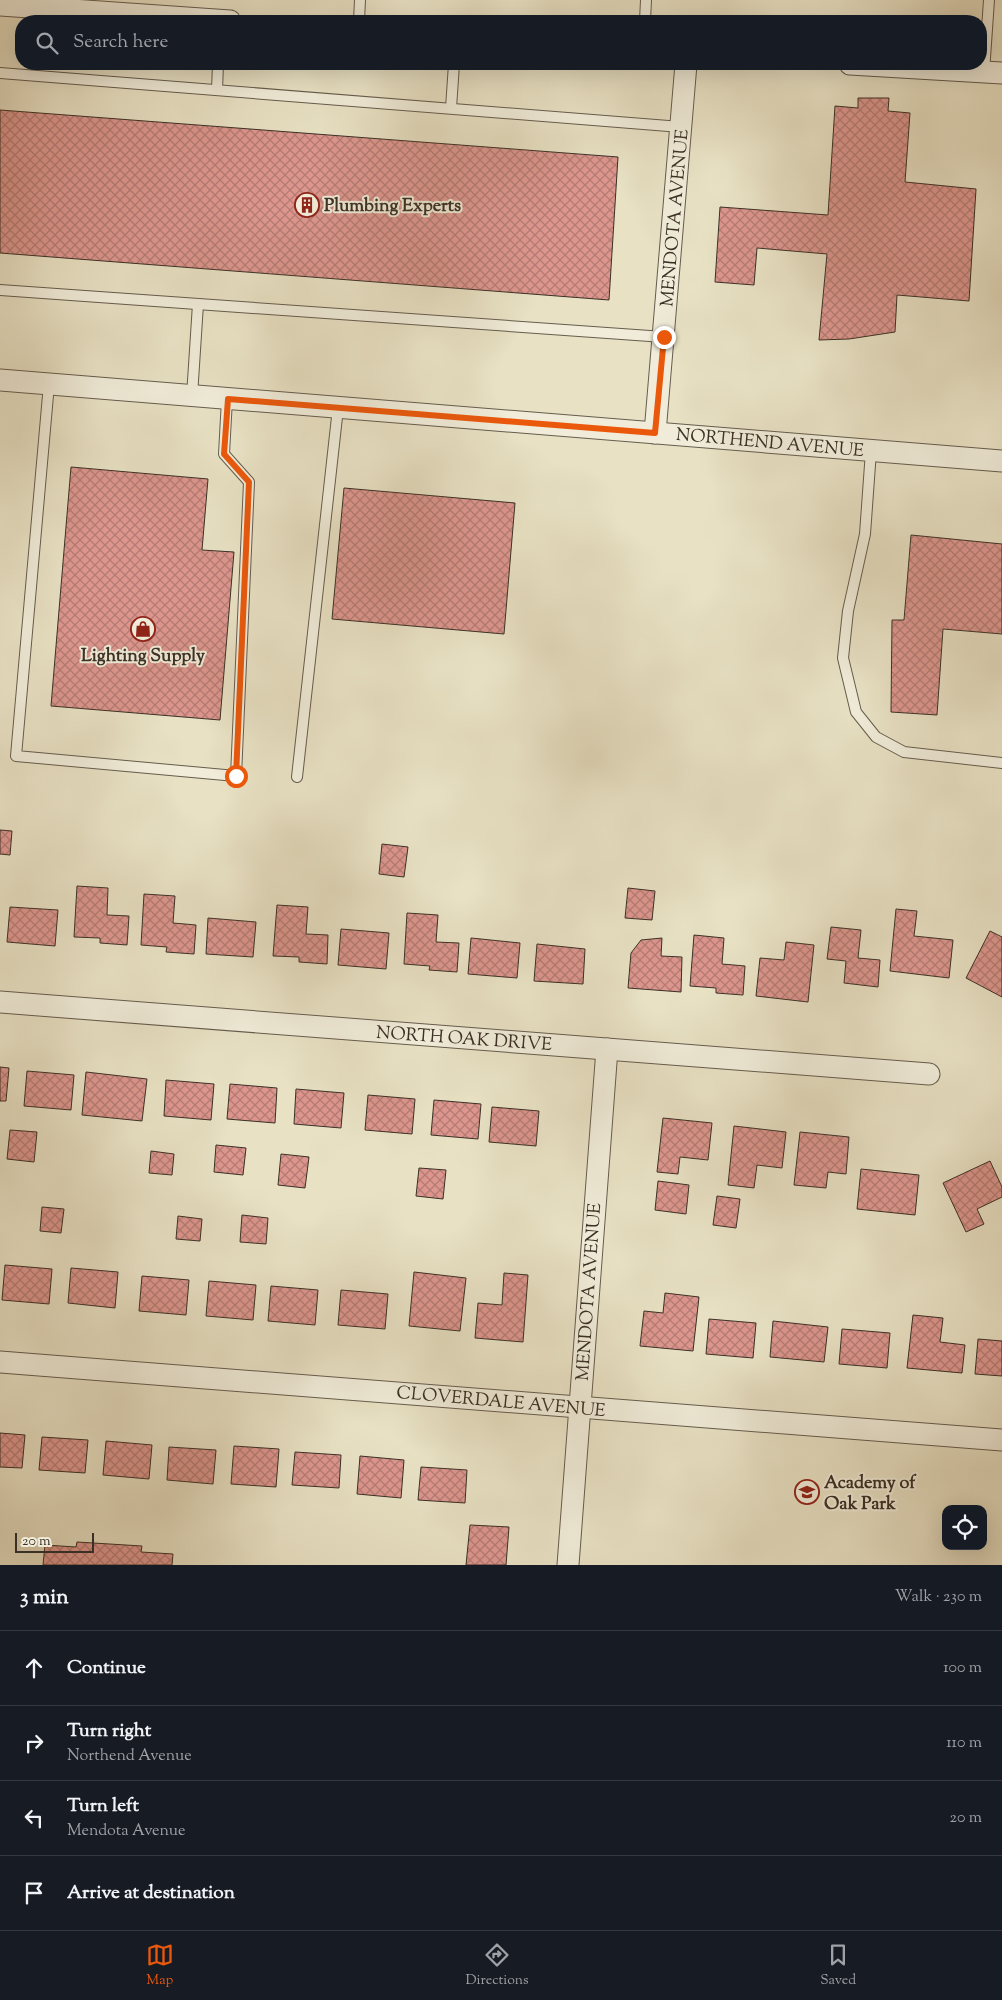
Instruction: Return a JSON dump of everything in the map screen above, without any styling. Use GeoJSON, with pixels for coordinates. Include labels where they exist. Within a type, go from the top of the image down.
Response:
{"type":"FeatureCollection","features":[{"type":"Feature","properties":{"kind":"street"},"geometry":{"type":"LineString","coordinates":[[0,5],[139,15]]}},
{"type":"Feature","properties":{"kind":"street","name":"MENDOTA AVENUE"},"geometry":{"type":"LineString","coordinates":[[655,433],[686,70]]}},
{"type":"Feature","properties":{"kind":"street"},"geometry":{"type":"LineString","coordinates":[[945,70],[993,73]]}},
{"type":"Feature","properties":{"kind":"street","name":"NORTHEND AVENUE"},"geometry":{"type":"LineString","coordinates":[[0,380],[1002,461]]}},
{"type":"Feature","properties":{"kind":"street","name":"NORTH OAK DRIVE"},"geometry":{"type":"LineString","coordinates":[[0,1002],[929,1074]]}},
{"type":"Feature","properties":{"kind":"street","name":"MENDOTA AVENUE"},"geometry":{"type":"LineString","coordinates":[[568,1565],[607,1049]]}},
{"type":"Feature","properties":{"kind":"street","name":"CLOVERDALE AVENUE"},"geometry":{"type":"LineString","coordinates":[[0,1362],[1002,1440]]}},
{"type":"Feature","properties":{"kind":"lane"},"geometry":{"type":"LineString","coordinates":[[359,15],[360,0]]}},
{"type":"Feature","properties":{"kind":"lane"},"geometry":{"type":"LineString","coordinates":[[645,15],[646,0]]}},
{"type":"Feature","properties":{"kind":"lane"},"geometry":{"type":"LineString","coordinates":[[989,0],[993,73]]}},
{"type":"Feature","properties":{"kind":"lane"},"geometry":{"type":"LineString","coordinates":[[217,90],[218,70]]}},
{"type":"Feature","properties":{"kind":"lane"},"geometry":{"type":"LineString","coordinates":[[451,108],[454,70]]}},
{"type":"Feature","properties":{"kind":"lane"},"geometry":{"type":"LineString","coordinates":[[0,73],[681,127]]}},
{"type":"Feature","properties":{"kind":"lane"},"geometry":{"type":"LineString","coordinates":[[0,290],[664,337]]}},
{"type":"Feature","properties":{"kind":"lane"},"geometry":{"type":"LineString","coordinates":[[192,396],[198,304]]}},
{"type":"Feature","properties":{"kind":"lane"},"geometry":{"type":"LineString","coordinates":[[49,384],[16,756],[236,776],[249,482],[224,454],[228,399]]}},
{"type":"Feature","properties":{"kind":"lane"},"geometry":{"type":"LineString","coordinates":[[297,777],[338,408]]}},
{"type":"Feature","properties":{"kind":"lane"},"geometry":{"type":"LineString","coordinates":[[872,451],[865,534],[848,610],[843,658],[856,712],[876,736],[904,752],[992,763],[1002,762]]}},
{"type":"Feature","properties":{"kind":"building"},"geometry":{"type":"Polygon","coordinates":[[[858,98],[889,98],[888,111],[910,113],[905,182],[976,189],[969,301],[897,295],[895,332],[849,339],[819,340],[827,254],[757,248],[754,285],[715,282],[720,207],[828,215],[835,106],[858,108],[858,98]]]}},
{"type":"Feature","properties":{"kind":"building","name":"Plumbing Experts"},"geometry":{"type":"Polygon","coordinates":[[[0,110],[618,157],[609,300],[0,253],[0,110]]]}},
{"type":"Feature","properties":{"kind":"building","name":"Lighting Supply"},"geometry":{"type":"Polygon","coordinates":[[[71,467],[208,479],[202,550],[234,552],[220,720],[51,706],[71,467]]]}},
{"type":"Feature","properties":{"kind":"building"},"geometry":{"type":"Polygon","coordinates":[[[344,488],[515,503],[504,634],[332,619],[344,488]]]}},
{"type":"Feature","properties":{"kind":"building"},"geometry":{"type":"Polygon","coordinates":[[[911,535],[1002,544],[1002,634],[943,629],[937,715],[891,712],[892,620],[904,620],[911,535]]]}},
{"type":"Feature","properties":{"kind":"building"},"geometry":{"type":"Polygon","coordinates":[[[0,830],[12,831],[10,855],[0,854],[0,830]]]}},
{"type":"Feature","properties":{"kind":"building"},"geometry":{"type":"Polygon","coordinates":[[[382,844],[408,847],[404,877],[379,874],[382,844]]]}},
{"type":"Feature","properties":{"kind":"building"},"geometry":{"type":"Polygon","coordinates":[[[77,886],[108,888],[107,915],[129,916],[127,945],[100,943],[100,938],[74,937],[77,886]]]}},
{"type":"Feature","properties":{"kind":"building"},"geometry":{"type":"Polygon","coordinates":[[[628,888],[655,891],[652,920],[625,918],[628,888]]]}},
{"type":"Feature","properties":{"kind":"building"},"geometry":{"type":"Polygon","coordinates":[[[144,894],[175,896],[173,923],[196,925],[194,954],[166,952],[167,947],[141,945],[144,894]]]}},
{"type":"Feature","properties":{"kind":"building"},"geometry":{"type":"Polygon","coordinates":[[[277,905],[308,907],[306,934],[328,935],[327,964],[299,962],[299,957],[273,956],[277,905]]]}},
{"type":"Feature","properties":{"kind":"building"},"geometry":{"type":"Polygon","coordinates":[[[10,907],[58,910],[55,946],[7,942],[10,907]]]}},
{"type":"Feature","properties":{"kind":"building"},"geometry":{"type":"Polygon","coordinates":[[[896,909],[917,911],[914,936],[953,940],[949,978],[890,971],[896,909]]]}},
{"type":"Feature","properties":{"kind":"building"},"geometry":{"type":"Polygon","coordinates":[[[407,913],[438,915],[436,942],[459,943],[457,972],[429,970],[430,966],[404,964],[407,913]]]}},
{"type":"Feature","properties":{"kind":"building"},"geometry":{"type":"Polygon","coordinates":[[[208,918],[256,922],[253,957],[206,954],[208,918]]]}},
{"type":"Feature","properties":{"kind":"building"},"geometry":{"type":"Polygon","coordinates":[[[831,927],[861,930],[858,958],[880,960],[878,987],[844,983],[846,961],[827,959],[831,927]]]}},
{"type":"Feature","properties":{"kind":"building"},"geometry":{"type":"Polygon","coordinates":[[[341,929],[389,933],[386,969],[338,965],[341,929]]]}},
{"type":"Feature","properties":{"kind":"building"},"geometry":{"type":"Polygon","coordinates":[[[990,931],[1002,937],[1002,997],[966,978],[990,931]]]}},
{"type":"Feature","properties":{"kind":"building"},"geometry":{"type":"Polygon","coordinates":[[[694,935],[724,938],[722,964],[745,966],[743,995],[716,993],[716,988],[690,986],[694,935]]]}},
{"type":"Feature","properties":{"kind":"building"},"geometry":{"type":"Polygon","coordinates":[[[471,938],[520,943],[517,978],[468,974],[471,938]]]}},
{"type":"Feature","properties":{"kind":"building"},"geometry":{"type":"Polygon","coordinates":[[[662,938],[661,956],[682,957],[681,992],[628,988],[631,953],[641,940],[662,938]]]}},
{"type":"Feature","properties":{"kind":"building"},"geometry":{"type":"Polygon","coordinates":[[[786,942],[814,945],[808,1002],[756,996],[760,958],[784,960],[786,942]]]}},
{"type":"Feature","properties":{"kind":"building"},"geometry":{"type":"Polygon","coordinates":[[[537,944],[585,949],[583,984],[534,981],[537,944]]]}},
{"type":"Feature","properties":{"kind":"building"},"geometry":{"type":"Polygon","coordinates":[[[0,1067],[9,1068],[6,1101],[0,1101],[0,1067]]]}},
{"type":"Feature","properties":{"kind":"building"},"geometry":{"type":"Polygon","coordinates":[[[27,1071],[74,1075],[71,1110],[24,1106],[27,1071]]]}},
{"type":"Feature","properties":{"kind":"building"},"geometry":{"type":"Polygon","coordinates":[[[86,1072],[147,1079],[142,1121],[82,1115],[86,1072]]]}},
{"type":"Feature","properties":{"kind":"building"},"geometry":{"type":"Polygon","coordinates":[[[166,1080],[214,1084],[211,1120],[164,1116],[166,1080]]]}},
{"type":"Feature","properties":{"kind":"building"},"geometry":{"type":"Polygon","coordinates":[[[230,1084],[277,1088],[275,1123],[227,1119],[230,1084]]]}},
{"type":"Feature","properties":{"kind":"building"},"geometry":{"type":"Polygon","coordinates":[[[296,1089],[344,1093],[341,1128],[294,1124],[296,1089]]]}},
{"type":"Feature","properties":{"kind":"building"},"geometry":{"type":"Polygon","coordinates":[[[368,1095],[415,1099],[412,1134],[365,1130],[368,1095]]]}},
{"type":"Feature","properties":{"kind":"building"},"geometry":{"type":"Polygon","coordinates":[[[434,1100],[481,1104],[478,1139],[431,1135],[434,1100]]]}},
{"type":"Feature","properties":{"kind":"building"},"geometry":{"type":"Polygon","coordinates":[[[492,1107],[539,1111],[536,1146],[489,1142],[492,1107]]]}},
{"type":"Feature","properties":{"kind":"building"},"geometry":{"type":"Polygon","coordinates":[[[663,1118],[712,1123],[708,1160],[680,1157],[678,1174],[657,1172],[663,1118]]]}},
{"type":"Feature","properties":{"kind":"building"},"geometry":{"type":"Polygon","coordinates":[[[734,1126],[786,1132],[782,1168],[757,1165],[754,1188],[728,1185],[734,1126]]]}},
{"type":"Feature","properties":{"kind":"building"},"geometry":{"type":"Polygon","coordinates":[[[10,1130],[37,1132],[34,1162],[7,1159],[10,1130]]]}},
{"type":"Feature","properties":{"kind":"building"},"geometry":{"type":"Polygon","coordinates":[[[800,1132],[849,1137],[846,1174],[828,1172],[826,1188],[794,1185],[800,1132]]]}},
{"type":"Feature","properties":{"kind":"building"},"geometry":{"type":"Polygon","coordinates":[[[216,1145],[246,1148],[243,1175],[214,1172],[216,1145]]]}},
{"type":"Feature","properties":{"kind":"building"},"geometry":{"type":"Polygon","coordinates":[[[151,1151],[174,1154],[172,1175],[149,1173],[151,1151]]]}},
{"type":"Feature","properties":{"kind":"building"},"geometry":{"type":"Polygon","coordinates":[[[281,1154],[309,1157],[305,1188],[278,1185],[281,1154]]]}},
{"type":"Feature","properties":{"kind":"building"},"geometry":{"type":"Polygon","coordinates":[[[990,1161],[1002,1187],[1002,1197],[977,1209],[984,1224],[966,1232],[943,1183],[990,1161]]]}},
{"type":"Feature","properties":{"kind":"building"},"geometry":{"type":"Polygon","coordinates":[[[419,1168],[446,1170],[443,1199],[416,1196],[419,1168]]]}},
{"type":"Feature","properties":{"kind":"building"},"geometry":{"type":"Polygon","coordinates":[[[861,1169],[919,1175],[915,1215],[857,1209],[861,1169]]]}},
{"type":"Feature","properties":{"kind":"building"},"geometry":{"type":"Polygon","coordinates":[[[658,1181],[689,1185],[686,1214],[655,1210],[658,1181]]]}},
{"type":"Feature","properties":{"kind":"building"},"geometry":{"type":"Polygon","coordinates":[[[717,1196],[740,1199],[736,1228],[713,1225],[717,1196]]]}},
{"type":"Feature","properties":{"kind":"building"},"geometry":{"type":"Polygon","coordinates":[[[42,1207],[64,1209],[61,1233],[40,1231],[42,1207]]]}},
{"type":"Feature","properties":{"kind":"building"},"geometry":{"type":"Polygon","coordinates":[[[242,1215],[268,1218],[266,1244],[240,1242],[242,1215]]]}},
{"type":"Feature","properties":{"kind":"building"},"geometry":{"type":"Polygon","coordinates":[[[178,1216],[202,1219],[200,1241],[176,1239],[178,1216]]]}},
{"type":"Feature","properties":{"kind":"building"},"geometry":{"type":"Polygon","coordinates":[[[5,1265],[52,1269],[49,1304],[2,1300],[5,1265]]]}},
{"type":"Feature","properties":{"kind":"building"},"geometry":{"type":"Polygon","coordinates":[[[71,1268],[118,1272],[115,1308],[68,1303],[71,1268]]]}},
{"type":"Feature","properties":{"kind":"building"},"geometry":{"type":"Polygon","coordinates":[[[414,1272],[466,1278],[460,1331],[409,1326],[414,1272]]]}},
{"type":"Feature","properties":{"kind":"building"},"geometry":{"type":"Polygon","coordinates":[[[504,1273],[528,1275],[523,1342],[475,1338],[478,1303],[502,1305],[504,1273]]]}},
{"type":"Feature","properties":{"kind":"building"},"geometry":{"type":"Polygon","coordinates":[[[142,1276],[189,1280],[186,1315],[139,1311],[142,1276]]]}},
{"type":"Feature","properties":{"kind":"building"},"geometry":{"type":"Polygon","coordinates":[[[209,1281],[256,1285],[253,1320],[206,1316],[209,1281]]]}},
{"type":"Feature","properties":{"kind":"building"},"geometry":{"type":"Polygon","coordinates":[[[271,1286],[318,1290],[315,1325],[268,1321],[271,1286]]]}},
{"type":"Feature","properties":{"kind":"building"},"geometry":{"type":"Polygon","coordinates":[[[341,1290],[388,1294],[385,1329],[338,1325],[341,1290]]]}},
{"type":"Feature","properties":{"kind":"building"},"geometry":{"type":"Polygon","coordinates":[[[665,1293],[699,1297],[693,1351],[640,1346],[644,1311],[663,1313],[665,1293]]]}},
{"type":"Feature","properties":{"kind":"building"},"geometry":{"type":"Polygon","coordinates":[[[913,1315],[943,1318],[940,1342],[965,1345],[962,1373],[907,1368],[913,1315]]]}},
{"type":"Feature","properties":{"kind":"building"},"geometry":{"type":"Polygon","coordinates":[[[709,1319],[756,1323],[753,1358],[706,1354],[709,1319]]]}},
{"type":"Feature","properties":{"kind":"building"},"geometry":{"type":"Polygon","coordinates":[[[773,1321],[828,1327],[824,1362],[770,1357],[773,1321]]]}},
{"type":"Feature","properties":{"kind":"building"},"geometry":{"type":"Polygon","coordinates":[[[842,1329],[890,1333],[887,1368],[839,1364],[842,1329]]]}},
{"type":"Feature","properties":{"kind":"building"},"geometry":{"type":"Polygon","coordinates":[[[978,1339],[1002,1341],[1002,1376],[975,1374],[978,1339]]]}},
{"type":"Feature","properties":{"kind":"building"},"geometry":{"type":"Polygon","coordinates":[[[0,1433],[25,1435],[22,1468],[0,1467],[0,1433]]]}},
{"type":"Feature","properties":{"kind":"building"},"geometry":{"type":"Polygon","coordinates":[[[42,1437],[88,1440],[85,1473],[39,1470],[42,1437]]]}},
{"type":"Feature","properties":{"kind":"building"},"geometry":{"type":"Polygon","coordinates":[[[106,1441],[152,1445],[149,1479],[103,1475],[106,1441]]]}},
{"type":"Feature","properties":{"kind":"building"},"geometry":{"type":"Polygon","coordinates":[[[234,1446],[279,1449],[276,1487],[231,1484],[234,1446]]]}},
{"type":"Feature","properties":{"kind":"building"},"geometry":{"type":"Polygon","coordinates":[[[169,1447],[216,1450],[213,1484],[167,1480],[169,1447]]]}},
{"type":"Feature","properties":{"kind":"building"},"geometry":{"type":"Polygon","coordinates":[[[295,1452],[341,1455],[339,1488],[292,1485],[295,1452]]]}},
{"type":"Feature","properties":{"kind":"building"},"geometry":{"type":"Polygon","coordinates":[[[360,1456],[404,1460],[401,1498],[357,1494],[360,1456]]]}},
{"type":"Feature","properties":{"kind":"building"},"geometry":{"type":"Polygon","coordinates":[[[421,1467],[467,1470],[465,1503],[418,1500],[421,1467]]]}},
{"type":"Feature","properties":{"kind":"building"},"geometry":{"type":"Polygon","coordinates":[[[470,1525],[509,1527],[506,1565],[466,1565],[470,1525]]]}},
{"type":"Feature","properties":{"kind":"building"},"geometry":{"type":"Polygon","coordinates":[[[77,1542],[142,1546],[141,1552],[173,1554],[172,1565],[43,1565],[45,1545],[76,1547],[77,1542]]]}},
{"type":"Feature","properties":{"kind":"place","name":"Plumbing Experts"},"geometry":{"type":"Point","coordinates":[307,205]}},
{"type":"Feature","properties":{"kind":"place","name":"Lighting Supply"},"geometry":{"type":"Point","coordinates":[143,629]}},
{"type":"Feature","properties":{"kind":"place","name":"Academy of Oak Park"},"geometry":{"type":"Point","coordinates":[807,1492]}},
{"type":"Feature","properties":{"kind":"route"},"geometry":{"type":"LineString","coordinates":[[236,776],[249,482],[224,454],[228,399],[655,433],[664,337]]}}]}
